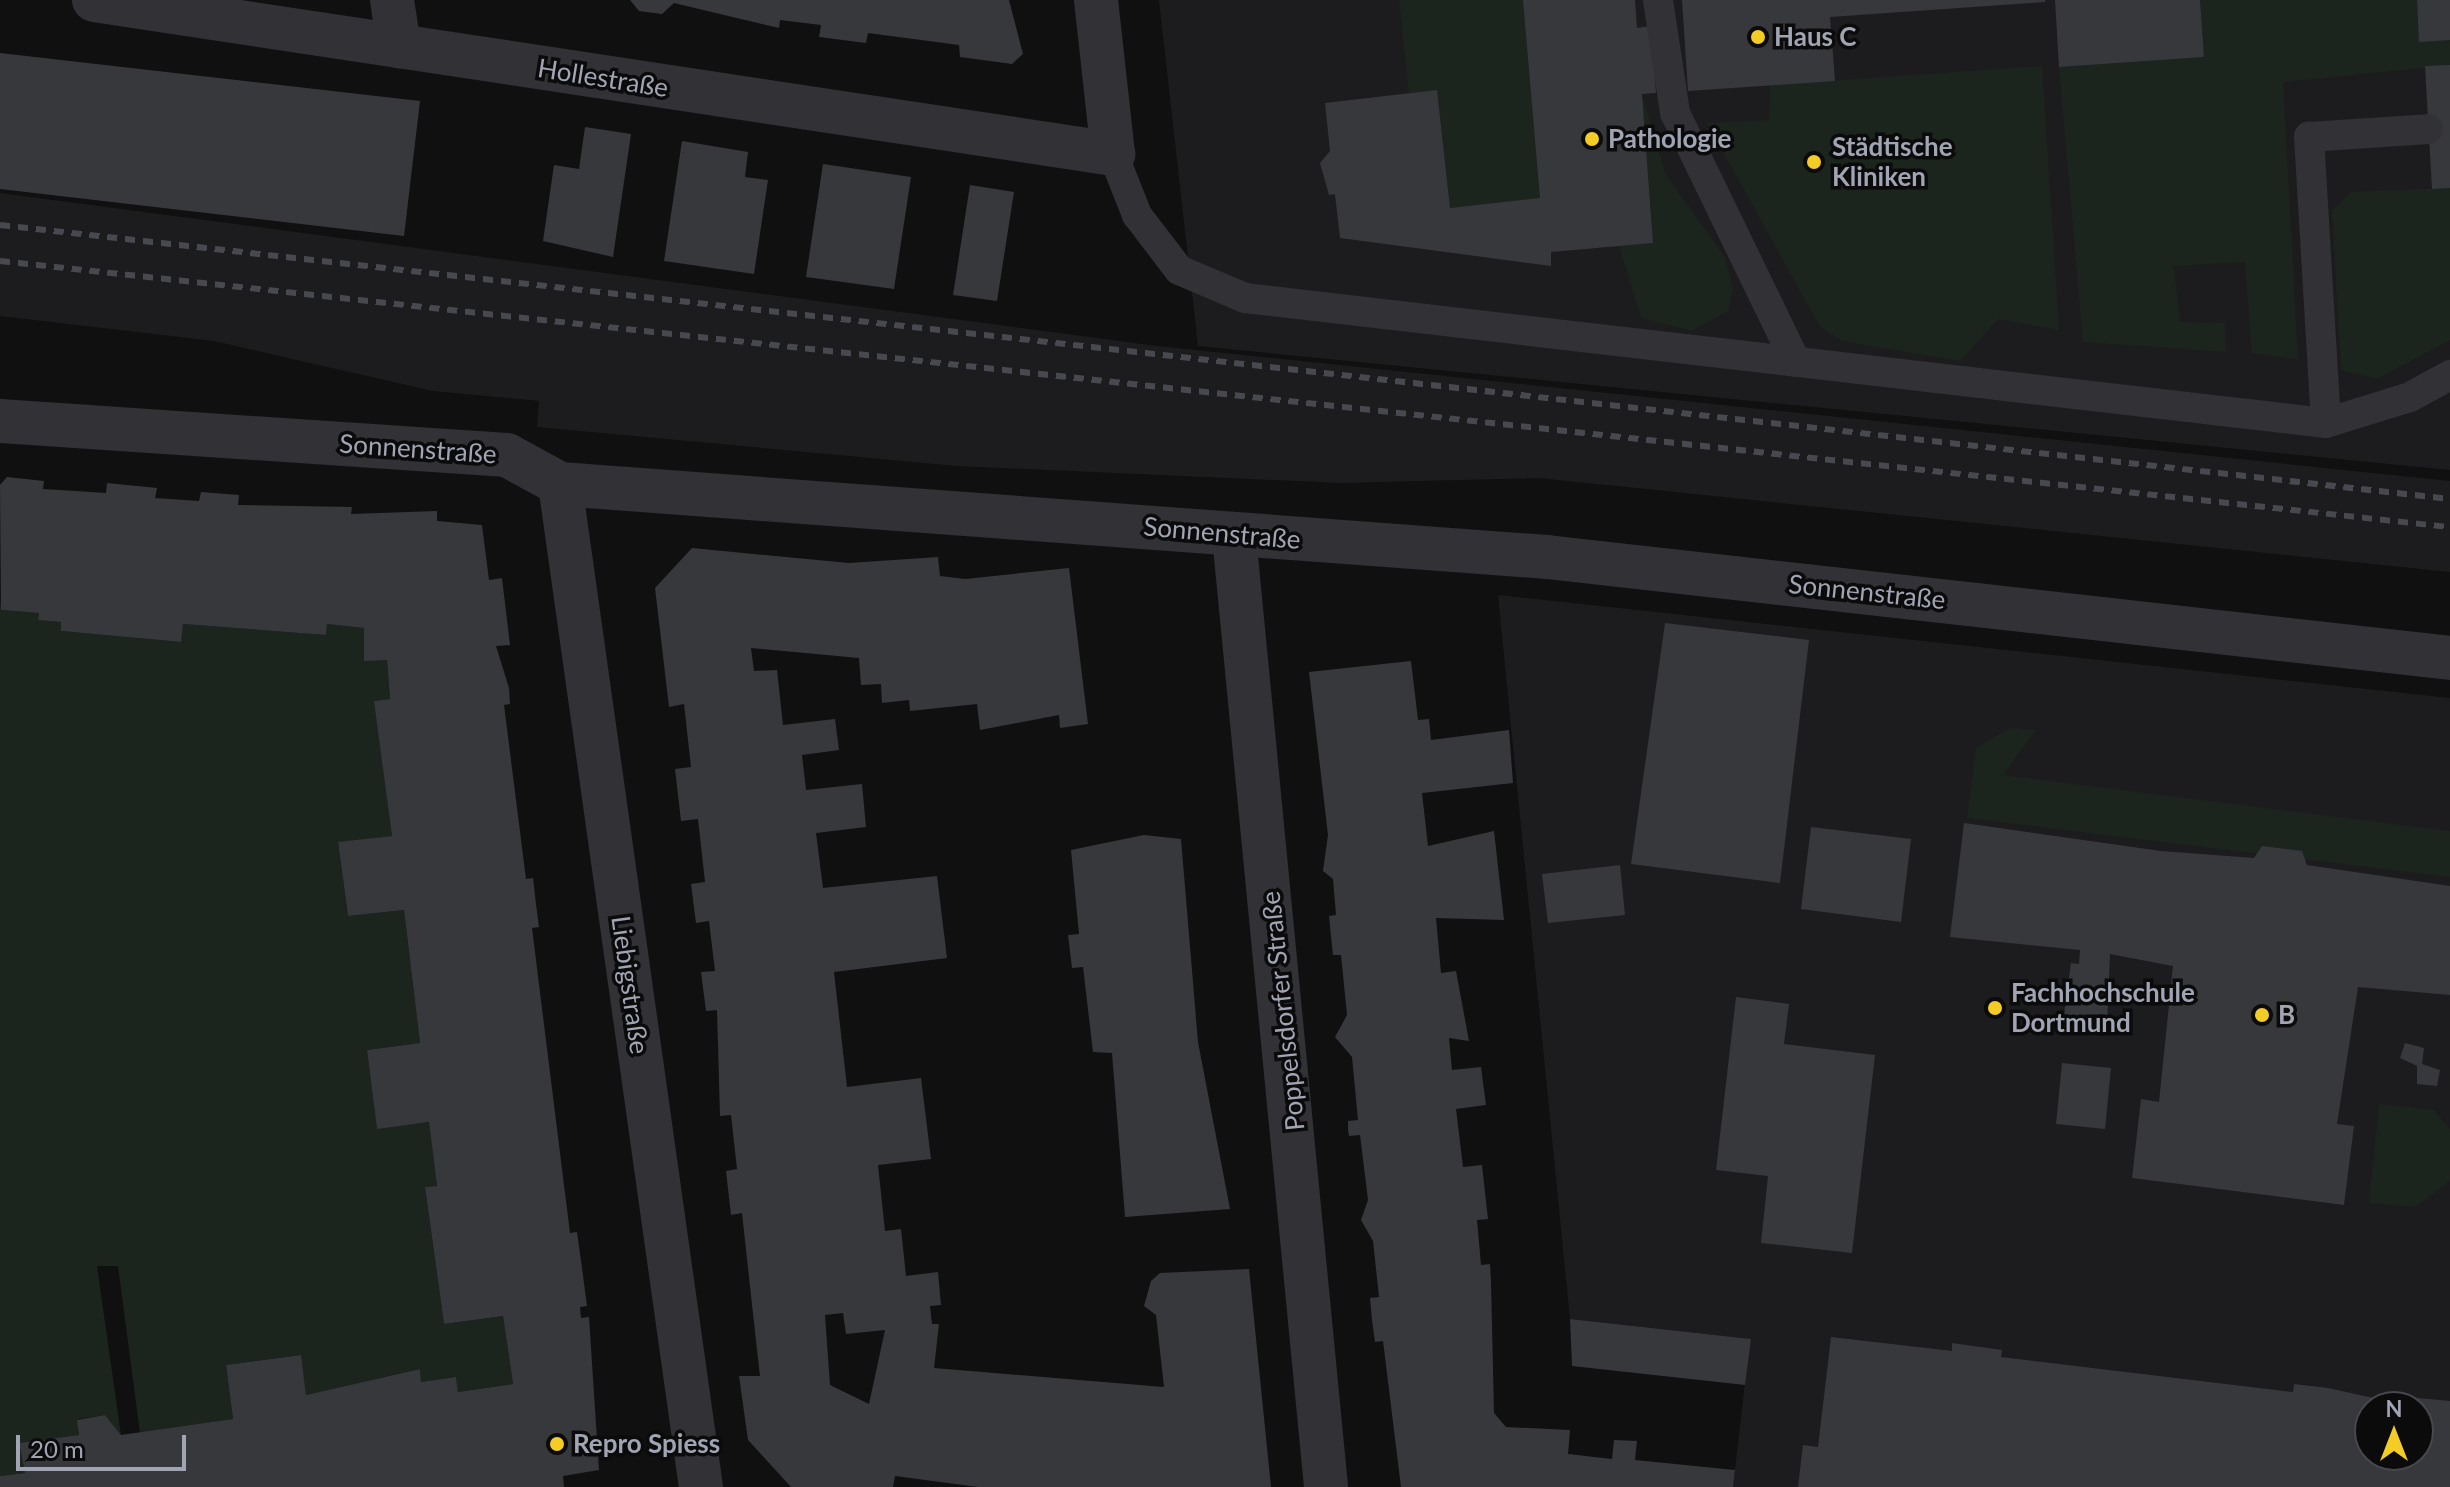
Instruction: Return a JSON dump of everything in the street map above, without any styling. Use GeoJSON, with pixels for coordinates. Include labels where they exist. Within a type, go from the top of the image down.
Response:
{"type":"FeatureCollection","features":[{"type":"Feature","properties":{"kind":"street","name":"Hollestraße"},"geometry":{"type":"LineString","coordinates":[[94,0],[1113,154]]}},
{"type":"Feature","properties":{"kind":"street"},"geometry":{"type":"LineString","coordinates":[[392,0],[399,46]]}},
{"type":"Feature","properties":{"kind":"street"},"geometry":{"type":"LineString","coordinates":[[1096,0],[1113,154]]}},
{"type":"Feature","properties":{"kind":"street","name":"Sonnenstraße"},"geometry":{"type":"LineString","coordinates":[[0,421],[507,455],[560,484],[1547,557],[2450,658]]}},
{"type":"Feature","properties":{"kind":"street","name":"Liebigstraße"},"geometry":{"type":"LineString","coordinates":[[560,484],[701,1487]]}},
{"type":"Feature","properties":{"kind":"street","name":"Poppelsdorfer Straße"},"geometry":{"type":"LineString","coordinates":[[1234,536],[1326,1487]]}},
{"type":"Feature","properties":{"kind":"lane"},"geometry":{"type":"LineString","coordinates":[[1658,0],[1675,113],[1796,362]]}},
{"type":"Feature","properties":{"kind":"lane"},"geometry":{"type":"LineString","coordinates":[[2326,423],[2309,137],[2428,129]]}},
{"type":"Feature","properties":{"kind":"lane"},"geometry":{"type":"LineString","coordinates":[[1113,154],[1137,215],[1179,270],[1206,287],[1245,298],[2326,423],[2410,397],[2450,375]]}},
{"type":"Feature","properties":{"kind":"shaded area","name":"Städtische Kliniken"},"geometry":{"type":"Polygon","coordinates":[[[1159,0],[2450,0],[2450,470],[1198,346],[1159,0]]]}},
{"type":"Feature","properties":{"kind":"shaded area"},"geometry":{"type":"Polygon","coordinates":[[[1399,0],[1528,0],[1543,198],[1450,208],[1437,91],[1409,93],[1399,0]]]}},
{"type":"Feature","properties":{"kind":"shaded area"},"geometry":{"type":"Polygon","coordinates":[[[2200,0],[2417,0],[2420,41],[2450,40],[2450,65],[2283,82],[2298,359],[2252,353],[2245,262],[2174,266],[2180,322],[2225,323],[2225,352],[2083,342],[2059,67],[2204,57],[2200,0]]]}},
{"type":"Feature","properties":{"kind":"shaded area"},"geometry":{"type":"Polygon","coordinates":[[[2042,66],[2059,330],[1998,319],[1960,361],[1842,341],[1820,327],[1707,123],[1769,120],[1770,85],[2042,66]]]}},
{"type":"Feature","properties":{"kind":"shaded area"},"geometry":{"type":"Polygon","coordinates":[[[1642,94],[1666,175],[1725,257],[1733,289],[1728,311],[1692,331],[1641,318],[1619,246],[1653,243],[1642,94]]]}},
{"type":"Feature","properties":{"kind":"shaded area"},"geometry":{"type":"Polygon","coordinates":[[[2450,188],[2450,340],[2377,379],[2341,370],[2332,211],[2351,192],[2450,188]]]}},
{"type":"Feature","properties":{"kind":"shaded area"},"geometry":{"type":"Polygon","coordinates":[[[0,193],[1157,346],[2450,481],[2450,572],[1539,478],[1342,483],[957,466],[537,427],[539,401],[433,391],[214,341],[0,316],[0,193]]]}},
{"type":"Feature","properties":{"kind":"shaded area","name":"Fachhochschule Dortmund"},"geometry":{"type":"Polygon","coordinates":[[[1498,595],[2450,698],[2450,1487],[1733,1487],[1750,1339],[1570,1319],[1498,595]]]}},
{"type":"Feature","properties":{"kind":"shaded area"},"geometry":{"type":"Polygon","coordinates":[[[0,598],[1,610],[39,613],[38,620],[61,622],[61,631],[180,642],[183,624],[326,635],[327,624],[364,628],[364,660],[387,660],[390,699],[375,701],[392,836],[338,843],[348,916],[404,910],[420,1043],[367,1050],[377,1128],[429,1122],[437,1186],[425,1187],[444,1324],[503,1316],[513,1384],[458,1392],[456,1377],[421,1382],[420,1369],[306,1395],[300,1355],[226,1365],[233,1419],[140,1433],[118,1266],[97,1266],[121,1435],[105,1415],[78,1419],[79,1435],[19,1443],[25,1473],[0,1476],[0,598]]]}},
{"type":"Feature","properties":{"kind":"shaded area"},"geometry":{"type":"Polygon","coordinates":[[[2010,728],[2036,730],[2003,775],[2450,831],[2450,877],[1967,818],[1976,748],[2010,728]]]}},
{"type":"Feature","properties":{"kind":"shaded area"},"geometry":{"type":"Polygon","coordinates":[[[2379,1104],[2434,1110],[2450,1129],[2450,1181],[2415,1207],[2369,1203],[2379,1104]]]}},
{"type":"Feature","properties":{"kind":"building"},"geometry":{"type":"Polygon","coordinates":[[[630,0],[1009,0],[1023,54],[1012,64],[960,57],[959,45],[868,33],[866,43],[819,37],[821,25],[780,20],[779,28],[674,3],[662,14],[639,11],[630,0]]]}},
{"type":"Feature","properties":{"kind":"building"},"geometry":{"type":"Polygon","coordinates":[[[1523,0],[1635,0],[1637,28],[1651,26],[1656,93],[1642,94],[1653,243],[1551,252],[1551,266],[1340,238],[1335,194],[1329,195],[1320,163],[1330,151],[1325,103],[1437,90],[1450,208],[1540,198],[1523,0]]]}},
{"type":"Feature","properties":{"kind":"building","name":"Haus C"},"geometry":{"type":"Polygon","coordinates":[[[1682,0],[2045,2],[1830,17],[1835,81],[1688,91],[1682,0]]]}},
{"type":"Feature","properties":{"kind":"building"},"geometry":{"type":"Polygon","coordinates":[[[2055,0],[2200,0],[2204,57],[2059,67],[2055,0]]]}},
{"type":"Feature","properties":{"kind":"building"},"geometry":{"type":"Polygon","coordinates":[[[2417,0],[2450,0],[2450,40],[2419,42],[2417,0]]]}},
{"type":"Feature","properties":{"kind":"building"},"geometry":{"type":"Polygon","coordinates":[[[0,53],[420,101],[404,236],[0,189],[0,53]]]}},
{"type":"Feature","properties":{"kind":"building"},"geometry":{"type":"Polygon","coordinates":[[[2450,65],[2450,188],[2432,189],[2425,66],[2450,65]]]}},
{"type":"Feature","properties":{"kind":"building"},"geometry":{"type":"Polygon","coordinates":[[[585,127],[631,134],[613,257],[543,241],[554,165],[579,169],[585,127]]]}},
{"type":"Feature","properties":{"kind":"building"},"geometry":{"type":"Polygon","coordinates":[[[682,141],[748,152],[745,177],[768,180],[754,274],[664,261],[682,141]]]}},
{"type":"Feature","properties":{"kind":"building"},"geometry":{"type":"Polygon","coordinates":[[[823,164],[911,177],[894,289],[806,277],[823,164]]]}},
{"type":"Feature","properties":{"kind":"building"},"geometry":{"type":"Polygon","coordinates":[[[970,185],[1014,192],[997,301],[953,295],[970,185]]]}},
{"type":"Feature","properties":{"kind":"building"},"geometry":{"type":"Polygon","coordinates":[[[7,477],[44,481],[43,489],[106,493],[107,483],[157,488],[155,498],[199,501],[201,492],[239,495],[238,505],[352,507],[351,514],[437,511],[437,521],[482,525],[489,580],[502,578],[510,645],[496,646],[509,688],[510,704],[504,705],[526,879],[533,878],[539,927],[532,928],[570,1233],[577,1232],[587,1306],[580,1307],[581,1318],[589,1317],[599,1470],[563,1476],[564,1487],[0,1487],[0,1476],[25,1473],[19,1443],[79,1435],[77,1420],[105,1415],[121,1435],[233,1419],[226,1365],[301,1355],[306,1395],[420,1369],[421,1382],[456,1377],[458,1392],[513,1384],[503,1316],[444,1324],[425,1187],[437,1186],[429,1122],[377,1129],[367,1050],[420,1043],[404,910],[348,916],[338,842],[392,836],[374,701],[390,699],[387,660],[364,661],[364,628],[327,624],[326,635],[183,624],[181,642],[61,631],[61,622],[38,620],[39,613],[1,610],[0,485],[7,477]]]}},
{"type":"Feature","properties":{"kind":"building"},"geometry":{"type":"Polygon","coordinates":[[[692,548],[849,563],[938,557],[940,576],[965,579],[1069,568],[1088,724],[1060,728],[1059,715],[980,730],[977,704],[910,711],[909,700],[882,703],[881,684],[861,685],[859,658],[751,648],[754,671],[777,670],[783,725],[835,719],[839,750],[802,755],[806,790],[862,784],[866,827],[816,833],[823,888],[937,876],[947,958],[834,972],[847,1087],[921,1078],[931,1159],[878,1165],[885,1231],[901,1229],[906,1276],[938,1272],[941,1305],[930,1306],[932,1324],[939,1324],[934,1368],[1164,1387],[1156,1315],[1144,1306],[1151,1281],[1160,1273],[1249,1269],[1271,1487],[978,1487],[895,1476],[893,1487],[791,1487],[748,1440],[739,1376],[760,1376],[742,1213],[731,1215],[726,1171],[737,1169],[731,1115],[720,1116],[717,1010],[706,1011],[701,972],[715,971],[709,921],[696,923],[691,884],[705,882],[698,819],[681,821],[675,769],[691,767],[684,704],[669,707],[655,588],[692,548]],[[843,1313],[825,1315],[830,1385],[869,1404],[885,1330],[846,1334],[843,1313]]]}},
{"type":"Feature","properties":{"kind":"building"},"geometry":{"type":"Polygon","coordinates":[[[1665,623],[1809,640],[1780,883],[1631,864],[1665,623]]]}},
{"type":"Feature","properties":{"kind":"building"},"geometry":{"type":"Polygon","coordinates":[[[1411,661],[1418,720],[1429,719],[1431,740],[1509,730],[1513,783],[1422,793],[1428,846],[1494,831],[1504,920],[1436,918],[1441,973],[1456,971],[1469,1041],[1449,1038],[1452,1070],[1481,1067],[1486,1105],[1456,1109],[1463,1167],[1482,1165],[1488,1219],[1477,1220],[1481,1265],[1490,1264],[1494,1413],[1506,1427],[1570,1430],[1568,1454],[1612,1459],[1614,1440],[1637,1441],[1635,1460],[1735,1470],[1733,1487],[1401,1487],[1383,1341],[1375,1342],[1372,1320],[1370,1298],[1379,1297],[1373,1241],[1361,1220],[1368,1200],[1360,1135],[1349,1136],[1348,1129],[1348,1121],[1358,1120],[1352,1057],[1335,1037],[1347,1015],[1341,955],[1333,955],[1331,936],[1329,916],[1336,915],[1333,879],[1323,871],[1328,835],[1309,672],[1411,661]]]}},
{"type":"Feature","properties":{"kind":"building","name":"B"},"geometry":{"type":"Polygon","coordinates":[[[1964,823],[2161,851],[2254,858],[2262,846],[2302,851],[2307,865],[2450,886],[2450,995],[2358,987],[2337,1124],[2354,1126],[2344,1205],[2132,1178],[2141,1099],[2159,1102],[2173,966],[2110,954],[2107,1027],[2063,1021],[2071,963],[2079,964],[2080,950],[1950,937],[1964,823]]]}},
{"type":"Feature","properties":{"kind":"building"},"geometry":{"type":"Polygon","coordinates":[[[1811,827],[1911,839],[1901,922],[1801,909],[1811,827]]]}},
{"type":"Feature","properties":{"kind":"building"},"geometry":{"type":"Polygon","coordinates":[[[1144,835],[1181,839],[1198,1042],[1230,1209],[1125,1217],[1112,1053],[1093,1052],[1083,967],[1072,968],[1068,935],[1079,934],[1071,850],[1144,835]]]}},
{"type":"Feature","properties":{"kind":"building"},"geometry":{"type":"Polygon","coordinates":[[[1620,865],[1625,915],[1548,923],[1542,874],[1620,865]]]}},
{"type":"Feature","properties":{"kind":"building"},"geometry":{"type":"Polygon","coordinates":[[[1736,997],[1789,1004],[1784,1044],[1875,1055],[1852,1253],[1761,1243],[1768,1176],[1716,1170],[1736,997]]]}},
{"type":"Feature","properties":{"kind":"building"},"geometry":{"type":"Polygon","coordinates":[[[2405,1043],[2424,1048],[2422,1064],[2440,1070],[2437,1086],[2417,1084],[2417,1066],[2400,1058],[2405,1043]]]}},
{"type":"Feature","properties":{"kind":"building"},"geometry":{"type":"Polygon","coordinates":[[[2062,1063],[2111,1068],[2105,1129],[2056,1124],[2062,1063]]]}},
{"type":"Feature","properties":{"kind":"building"},"geometry":{"type":"Polygon","coordinates":[[[1570,1319],[1751,1339],[1745,1385],[1572,1366],[1570,1319]]]}},
{"type":"Feature","properties":{"kind":"building"},"geometry":{"type":"Polygon","coordinates":[[[1831,1337],[1952,1351],[1952,1343],[2002,1350],[2001,1357],[2293,1392],[2294,1384],[2354,1394],[2354,1471],[2434,1471],[2434,1400],[2450,1401],[2450,1487],[1798,1487],[1803,1445],[1818,1447],[1831,1337]]]}},
{"type":"Feature","properties":{"kind":"railway"},"geometry":{"type":"LineString","coordinates":[[0,225],[2450,499]]}},
{"type":"Feature","properties":{"kind":"railway"},"geometry":{"type":"LineString","coordinates":[[0,261],[2450,527]]}},
{"type":"Feature","properties":{"kind":"place","name":"Haus C"},"geometry":{"type":"Point","coordinates":[1758,37]}},
{"type":"Feature","properties":{"kind":"place","name":"Pathologie"},"geometry":{"type":"Point","coordinates":[1592,139]}},
{"type":"Feature","properties":{"kind":"place","name":"Städtische Kliniken"},"geometry":{"type":"Point","coordinates":[1814,162]}},
{"type":"Feature","properties":{"kind":"place","name":"Fachhochschule Dortmund"},"geometry":{"type":"Point","coordinates":[1995,1008]}},
{"type":"Feature","properties":{"kind":"place","name":"B"},"geometry":{"type":"Point","coordinates":[2262,1015]}},
{"type":"Feature","properties":{"kind":"place","name":"Repro Spiess"},"geometry":{"type":"Point","coordinates":[557,1444]}}]}
